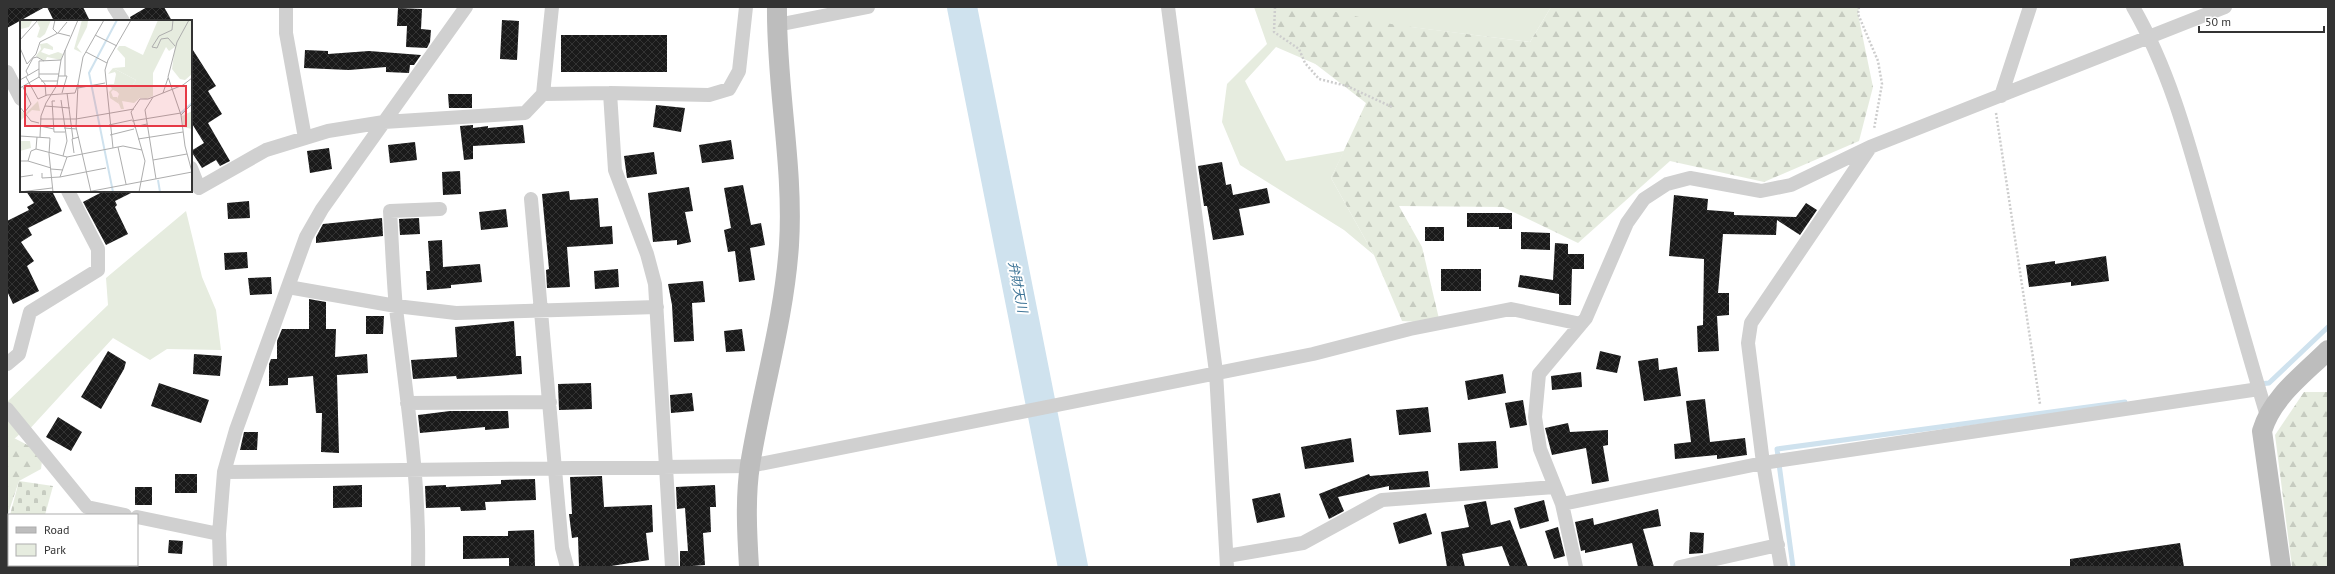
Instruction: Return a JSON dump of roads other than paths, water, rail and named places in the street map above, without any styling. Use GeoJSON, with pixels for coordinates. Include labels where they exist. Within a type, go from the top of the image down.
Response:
{"type":"FeatureCollection","features":[{"type":"Feature","properties":{"kind":"street"},"geometry":{"type":"LineString","coordinates":[[114,7],[122,20]]}},
{"type":"Feature","properties":{"kind":"street"},"geometry":{"type":"LineString","coordinates":[[286,7],[286,33],[305,138]]}},
{"type":"Feature","properties":{"kind":"street"},"geometry":{"type":"LineString","coordinates":[[220,567],[219,534],[224,472],[236,430],[306,237],[322,209],[466,7]]}},
{"type":"Feature","properties":{"kind":"street"},"geometry":{"type":"LineString","coordinates":[[192,170],[200,188],[266,150],[328,131],[384,122],[525,113],[543,94],[552,7]]}},
{"type":"Feature","properties":{"kind":"street"},"geometry":{"type":"LineString","coordinates":[[543,94],[610,93],[709,96],[729,89],[739,71],[746,7]]}},
{"type":"Feature","properties":{"kind":"street"},"geometry":{"type":"LineString","coordinates":[[749,567],[747,532],[750,466],[781,314],[789,244],[788,172],[777,16],[868,7]]}},
{"type":"Feature","properties":{"kind":"street"},"geometry":{"type":"LineString","coordinates":[[1168,7],[1216,372],[1227,561],[1303,543],[1382,500],[1555,487]]}},
{"type":"Feature","properties":{"kind":"street"},"geometry":{"type":"LineString","coordinates":[[1997,97],[2030,7]]}},
{"type":"Feature","properties":{"kind":"street"},"geometry":{"type":"LineString","coordinates":[[2133,7],[2150,38],[2166,77],[2194,161],[2267,416]]}},
{"type":"Feature","properties":{"kind":"street"},"geometry":{"type":"LineString","coordinates":[[1576,567],[1562,504],[1540,449],[1535,417],[1539,374],[1586,318],[1627,223],[1644,199],[1667,184],[1690,178],[1761,192],[1791,185],[1870,147],[2150,38],[2225,7]]}},
{"type":"Feature","properties":{"kind":"street"},"geometry":{"type":"LineString","coordinates":[[7,72],[20,97]]}},
{"type":"Feature","properties":{"kind":"street"},"geometry":{"type":"LineString","coordinates":[[610,93],[615,170],[647,254],[655,284],[672,567]]}},
{"type":"Feature","properties":{"kind":"street"},"geometry":{"type":"LineString","coordinates":[[1781,567],[1763,463],[1748,342],[1751,323],[1870,147]]}},
{"type":"Feature","properties":{"kind":"street"},"geometry":{"type":"LineString","coordinates":[[7,364],[19,354],[30,312],[98,270],[98,249],[69,192]]}},
{"type":"Feature","properties":{"kind":"street"},"geometry":{"type":"LineString","coordinates":[[531,199],[562,548],[567,567]]}},
{"type":"Feature","properties":{"kind":"street"},"geometry":{"type":"LineString","coordinates":[[418,567],[419,533],[415,470],[396,306],[390,211],[440,209]]}},
{"type":"Feature","properties":{"kind":"street"},"geometry":{"type":"LineString","coordinates":[[288,288],[396,306],[456,313],[657,307]]}},
{"type":"Feature","properties":{"kind":"street"},"geometry":{"type":"LineString","coordinates":[[224,472],[750,466],[1216,372],[1313,354],[1410,329],[1511,309],[1581,324]]}},
{"type":"Feature","properties":{"kind":"street"},"geometry":{"type":"LineString","coordinates":[[2281,567],[2262,431],[2267,416],[2274,404],[2328,350]]}},
{"type":"Feature","properties":{"kind":"street"},"geometry":{"type":"LineString","coordinates":[[1562,504],[1763,463],[2259,389]]}},
{"type":"Feature","properties":{"kind":"street"},"geometry":{"type":"LineString","coordinates":[[407,403],[550,402]]}},
{"type":"Feature","properties":{"kind":"street"},"geometry":{"type":"LineString","coordinates":[[7,409],[87,507],[120,514]]}},
{"type":"Feature","properties":{"kind":"street"},"geometry":{"type":"LineString","coordinates":[[138,517],[219,534]]}},
{"type":"Feature","properties":{"kind":"street"},"geometry":{"type":"LineString","coordinates":[[1680,567],[1778,545]]}},
{"type":"Feature","properties":{"kind":"waterway","name":"弁財天川"},"geometry":{"type":"LineString","coordinates":[[962,7],[1073,567]]}},
{"type":"Feature","properties":{"kind":"waterway"},"geometry":{"type":"LineString","coordinates":[[2259,384],[2269,383],[2328,327]]}},
{"type":"Feature","properties":{"kind":"waterway"},"geometry":{"type":"LineString","coordinates":[[1793,567],[1777,449],[2125,402]]}}]}
